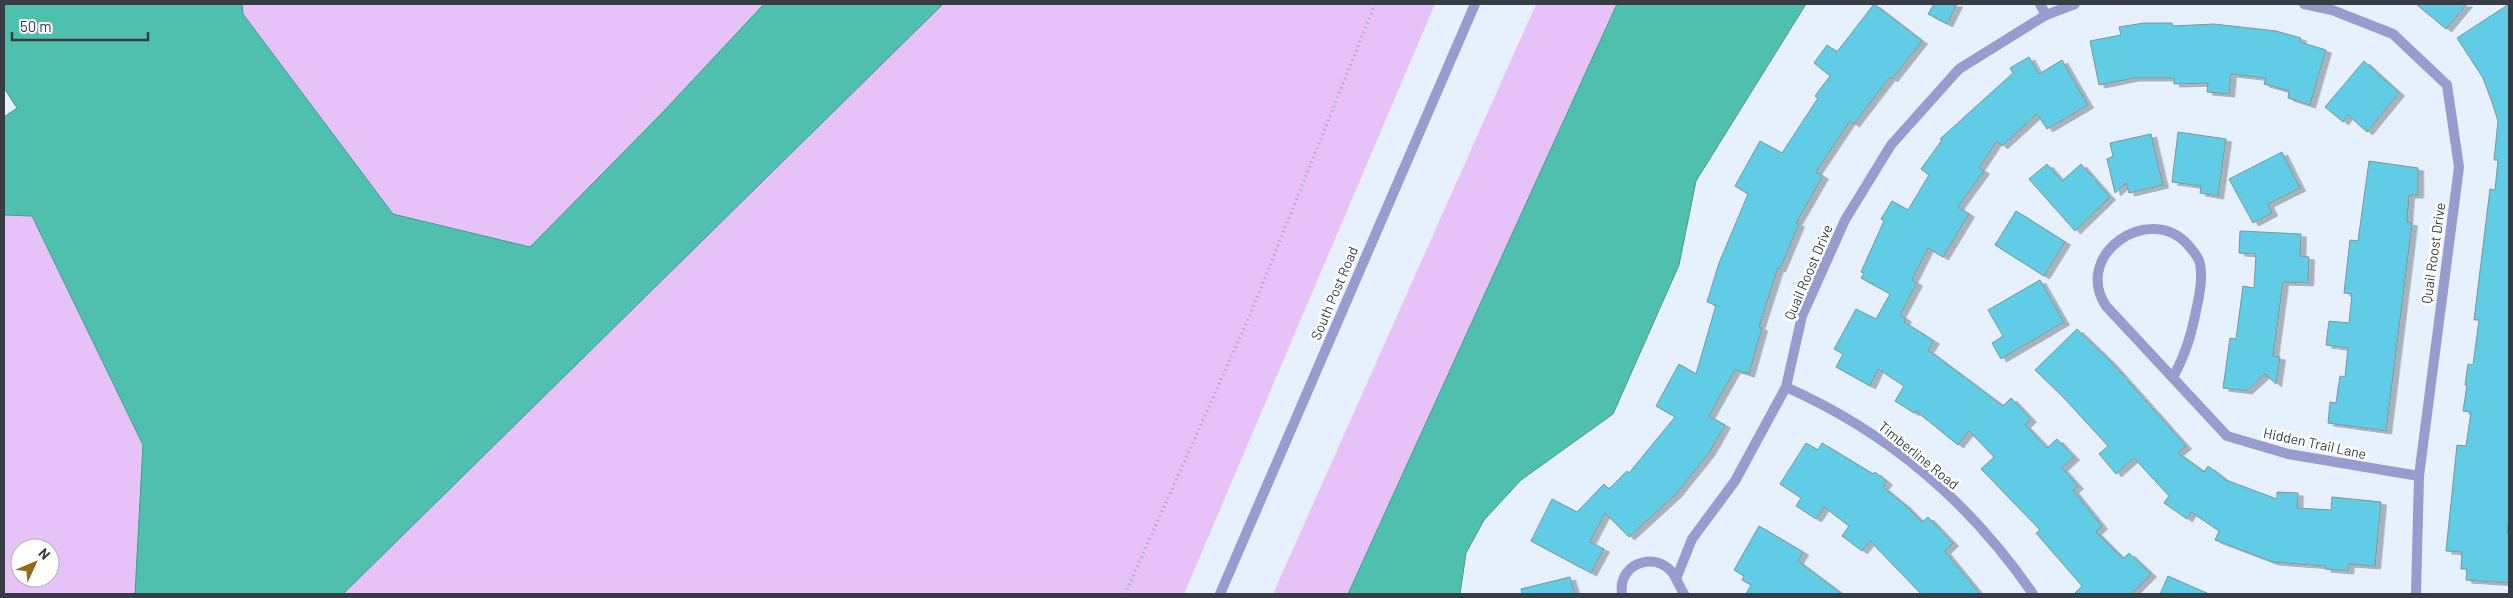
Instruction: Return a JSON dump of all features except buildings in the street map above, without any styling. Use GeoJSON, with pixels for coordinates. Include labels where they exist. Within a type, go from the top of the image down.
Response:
{"type":"FeatureCollection","features":[{"type":"Feature","properties":{"kind":"street","name":"South Post Road"},"geometry":{"type":"LineString","coordinates":[[1220,594],[1475,4]]}},
{"type":"Feature","properties":{"kind":"street"},"geometry":{"type":"LineString","coordinates":[[2040,4],[2046,15]]}},
{"type":"Feature","properties":{"kind":"street","name":"Quail Roost Drive"},"geometry":{"type":"LineString","coordinates":[[1676,579],[1692,539],[1735,481],[1786,387],[1802,316],[1845,220],[1891,145],[1959,69],[2046,15],[2075,4]]}},
{"type":"Feature","properties":{"kind":"street","name":"Quail Roost Drive"},"geometry":{"type":"LineString","coordinates":[[2304,4],[2332,10],[2393,34],[2447,85],[2459,167],[2419,476],[2416,594]]}},
{"type":"Feature","properties":{"kind":"street","name":"Hidden Trail Lane"},"geometry":{"type":"LineString","coordinates":[[2173,377],[2190,342],[2201,287],[2200,264],[2195,253],[2176,234],[2152,228],[2136,232],[2119,240],[2107,253],[2099,267],[2096,283],[2099,295],[2106,306],[2227,436],[2288,454],[2419,476]]}},
{"type":"Feature","properties":{"kind":"street","name":"Timberline Road"},"geometry":{"type":"LineString","coordinates":[[1786,387],[1824,404],[1888,443],[1944,488],[2005,554],[2033,594]]}},
{"type":"Feature","properties":{"kind":"street"},"geometry":{"type":"LineString","coordinates":[[1622,594],[1623,579],[1628,570],[1636,564],[1645,561],[1655,561],[1664,564],[1672,571],[1684,594]]}},
{"type":"Feature","properties":{"kind":"street"},"geometry":{"type":"LineString","coordinates":[[1676,579],[1678,594]]}},
{"type":"Feature","properties":{"kind":"path"},"geometry":{"type":"LineString","coordinates":[[1125,594],[1250,315],[1375,4]]}},
{"type":"Feature","properties":{"kind":"shaded area"},"geometry":{"type":"Polygon","coordinates":[[[4,4],[242,4],[243,14],[393,214],[530,247],[663,112],[764,4],[943,4],[343,594],[135,594],[143,445],[32,216],[4,215],[4,117],[17,108],[4,88],[4,4]]]}},
{"type":"Feature","properties":{"kind":"shaded area"},"geometry":{"type":"Polygon","coordinates":[[[242,4],[764,4],[663,112],[530,247],[393,214],[243,14],[242,4]]]}},
{"type":"Feature","properties":{"kind":"shaded area"},"geometry":{"type":"Polygon","coordinates":[[[943,4],[1435,4],[1184,594],[343,594],[943,4]]]}},
{"type":"Feature","properties":{"kind":"shaded area"},"geometry":{"type":"Polygon","coordinates":[[[1536,4],[1617,4],[1348,594],[1273,594],[1536,4]]]}},
{"type":"Feature","properties":{"kind":"shaded area"},"geometry":{"type":"Polygon","coordinates":[[[1617,4],[1806,4],[1696,181],[1679,265],[1613,414],[1521,480],[1484,520],[1466,553],[1460,594],[1348,594],[1617,4]]]}},
{"type":"Feature","properties":{"kind":"shaded area"},"geometry":{"type":"Polygon","coordinates":[[[4,215],[32,216],[143,446],[135,594],[4,594],[4,215]]]}}]}
